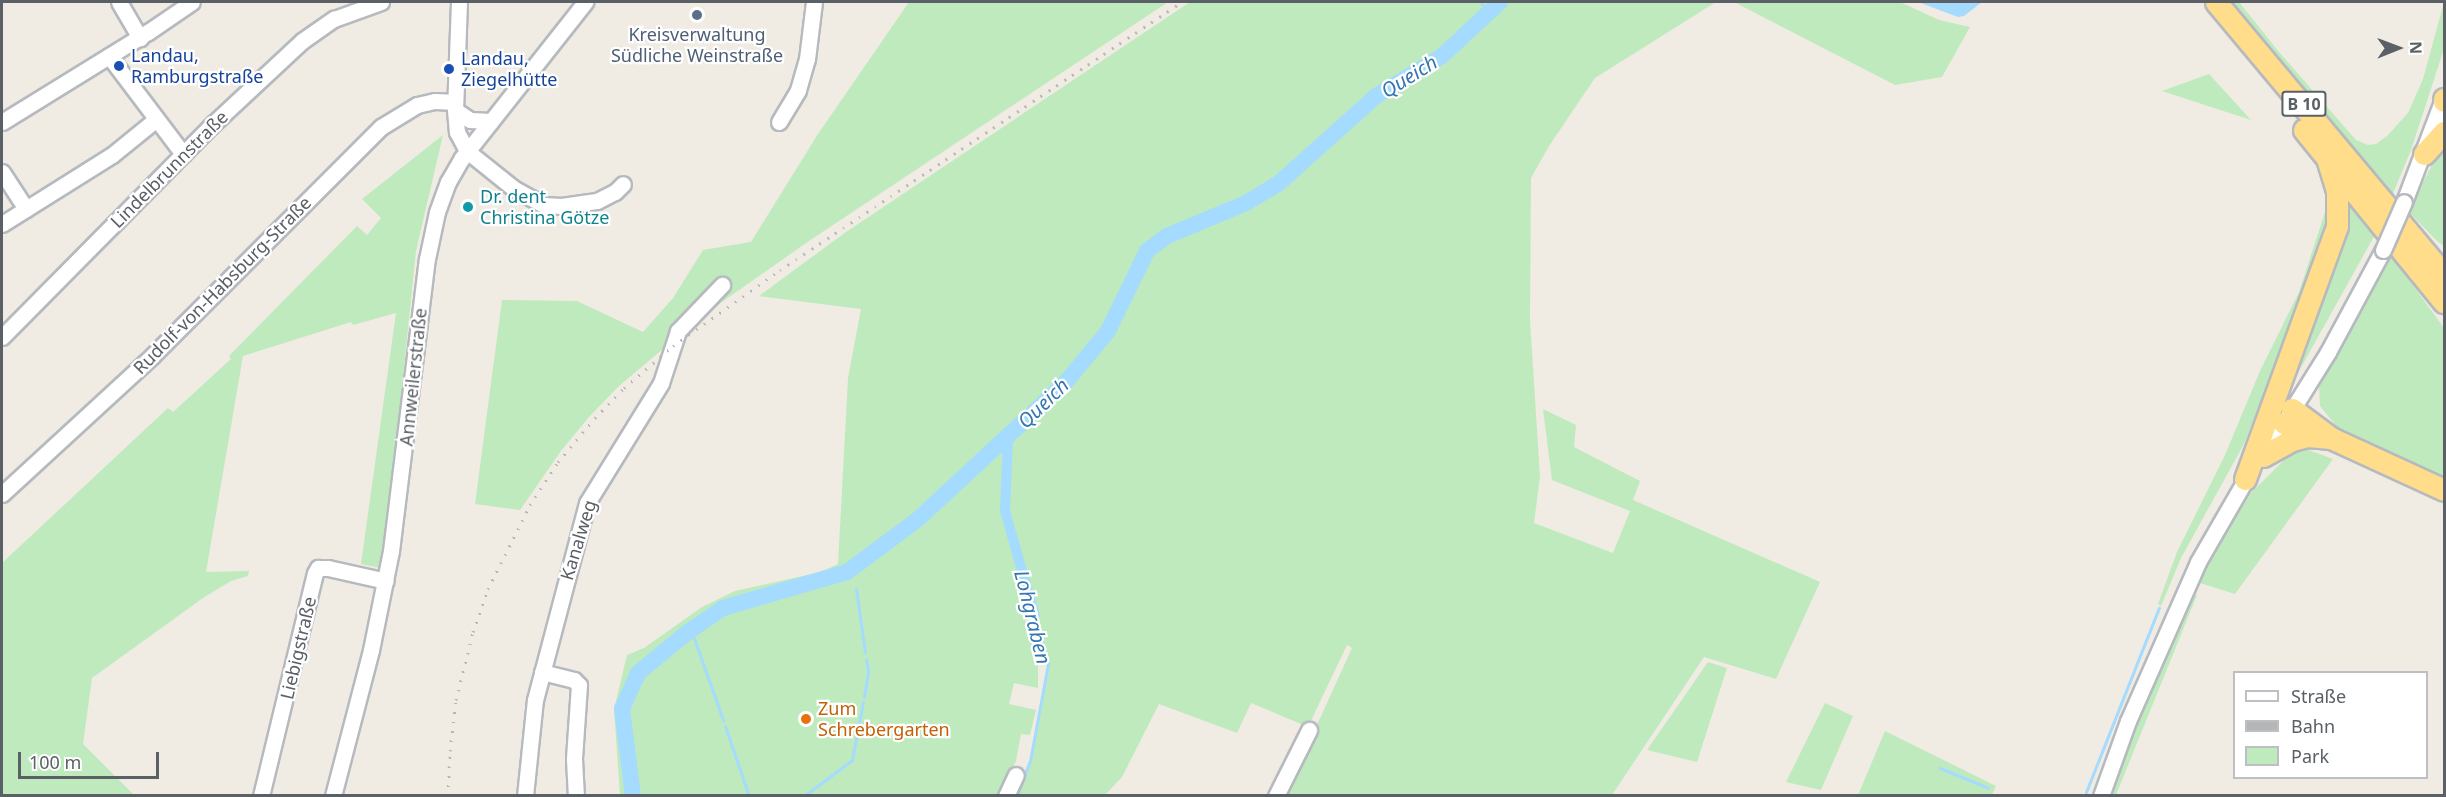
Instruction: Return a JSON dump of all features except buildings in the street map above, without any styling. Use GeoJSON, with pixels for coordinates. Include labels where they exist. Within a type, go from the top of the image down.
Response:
{"type":"FeatureCollection","features":[{"type":"Feature","properties":{"kind":"highway","name":"B 10"},"geometry":{"type":"LineString","coordinates":[[2216,2],[2396,206],[2421,245],[2442,292]]}},
{"type":"Feature","properties":{"kind":"highway","name":"B 10"},"geometry":{"type":"LineString","coordinates":[[2304,130],[2442,292]]}},
{"type":"Feature","properties":{"kind":"highway"},"geometry":{"type":"LineString","coordinates":[[2424,154],[2445,132]]}},
{"type":"Feature","properties":{"kind":"highway"},"geometry":{"type":"LineString","coordinates":[[2245,480],[2337,226],[2337,191],[2326,156]]}},
{"type":"Feature","properties":{"kind":"highway","name":"B 10"},"geometry":{"type":"LineString","coordinates":[[2396,206],[2442,292]]}},
{"type":"Feature","properties":{"kind":"highway"},"geometry":{"type":"LineString","coordinates":[[2421,245],[2445,260]]}},
{"type":"Feature","properties":{"kind":"highway"},"geometry":{"type":"LineString","coordinates":[[2288,416],[2307,436]]}},
{"type":"Feature","properties":{"kind":"highway"},"geometry":{"type":"LineString","coordinates":[[2288,416],[2331,438],[2445,489]]}},
{"type":"Feature","properties":{"kind":"highway"},"geometry":{"type":"LineString","coordinates":[[2263,456],[2292,440],[2307,436],[2331,438]]}},
{"type":"Feature","properties":{"kind":"street"},"geometry":{"type":"LineString","coordinates":[[118,2],[140,38]]}},
{"type":"Feature","properties":{"kind":"street"},"geometry":{"type":"LineString","coordinates":[[2,122],[140,38],[192,2]]}},
{"type":"Feature","properties":{"kind":"street","name":"Lindelbrunnstraße"},"geometry":{"type":"LineString","coordinates":[[2,337],[183,154],[302,41],[334,19],[373,2]]}},
{"type":"Feature","properties":{"kind":"street"},"geometry":{"type":"LineString","coordinates":[[459,2],[455,106],[457,132],[467,151],[513,188],[544,205],[561,206],[597,201],[615,192],[623,184]]}},
{"type":"Feature","properties":{"kind":"street","name":"Annweilerstraße"},"geometry":{"type":"LineString","coordinates":[[333,795],[367,668],[386,581],[399,500],[430,243],[443,195],[467,151],[585,2]]}},
{"type":"Feature","properties":{"kind":"street"},"geometry":{"type":"LineString","coordinates":[[779,122],[801,80],[807,59],[814,2]]}},
{"type":"Feature","properties":{"kind":"street"},"geometry":{"type":"LineString","coordinates":[[109,56],[155,120],[183,154]]}},
{"type":"Feature","properties":{"kind":"street"},"geometry":{"type":"LineString","coordinates":[[2101,795],[2128,721],[2186,587],[2210,538],[2328,352],[2383,250],[2396,206],[2424,154],[2444,99]]}},
{"type":"Feature","properties":{"kind":"street","name":"Rudolf-von-Habsburg-Straße"},"geometry":{"type":"LineString","coordinates":[[2,494],[152,356],[381,127],[417,105],[435,101],[455,106]]}},
{"type":"Feature","properties":{"kind":"street"},"geometry":{"type":"LineString","coordinates":[[455,106],[471,120],[491,121]]}},
{"type":"Feature","properties":{"kind":"street"},"geometry":{"type":"LineString","coordinates":[[2,224],[112,155],[155,120]]}},
{"type":"Feature","properties":{"kind":"street"},"geometry":{"type":"LineString","coordinates":[[2,172],[26,209]]}},
{"type":"Feature","properties":{"kind":"street","name":"Kanalweg"},"geometry":{"type":"LineString","coordinates":[[525,795],[531,720],[587,502],[661,383],[678,331],[722,285]]}},
{"type":"Feature","properties":{"kind":"street","name":"Liebigstraße"},"geometry":{"type":"LineString","coordinates":[[261,795],[315,573],[318,568],[328,568],[386,581]]}},
{"type":"Feature","properties":{"kind":"street"},"geometry":{"type":"LineString","coordinates":[[542,672],[574,680],[579,685],[574,759],[576,795]]}},
{"type":"Feature","properties":{"kind":"street"},"geometry":{"type":"LineString","coordinates":[[1276,795],[1309,730]]}},
{"type":"Feature","properties":{"kind":"street"},"geometry":{"type":"LineString","coordinates":[[1006,795],[1016,775]]}},
{"type":"Feature","properties":{"kind":"green space"},"geometry":{"type":"Polygon","coordinates":[[[909,2],[1168,2],[809,241],[702,316],[619,386],[589,417],[561,451],[520,510],[475,504],[502,300],[577,301],[643,332],[673,298],[703,250],[751,242],[818,134],[909,2]]]}},
{"type":"Feature","properties":{"kind":"green space"},"geometry":{"type":"Polygon","coordinates":[[[1190,2],[1716,2],[1595,78],[1549,146],[1531,178],[1530,320],[1540,477],[1534,523],[1613,553],[1630,511],[1552,480],[1543,409],[1576,425],[1574,447],[1640,481],[1633,500],[1820,582],[1776,679],[1704,657],[1612,795],[1285,795],[1352,648],[1347,645],[1308,727],[1251,703],[1237,733],[1159,704],[1122,777],[1105,795],[1018,795],[1032,757],[1049,667],[1037,618],[1025,620],[1038,661],[1038,688],[1014,683],[1009,704],[1036,710],[1030,735],[1021,734],[1016,761],[1009,775],[1004,795],[620,795],[614,709],[627,655],[644,648],[702,607],[735,591],[821,572],[838,564],[848,378],[861,309],[759,296],[846,232],[1190,2]]]}},
{"type":"Feature","properties":{"kind":"green space"},"geometry":{"type":"Polygon","coordinates":[[[1734,2],[1900,2],[1939,20],[1970,27],[1942,77],[1895,85],[1734,2]]]}},
{"type":"Feature","properties":{"kind":"green space"},"geometry":{"type":"Polygon","coordinates":[[[2222,2],[2239,2],[2279,52],[2356,140],[2368,145],[2376,144],[2387,136],[2408,113],[2423,79],[2444,2],[2444,49],[2411,150],[2389,203],[2222,2]]]}},
{"type":"Feature","properties":{"kind":"green space"},"geometry":{"type":"Polygon","coordinates":[[[2209,74],[2251,120],[2162,91],[2209,74]]]}},
{"type":"Feature","properties":{"kind":"green space"},"geometry":{"type":"Polygon","coordinates":[[[443,135],[416,251],[390,505],[380,568],[361,564],[396,313],[353,325],[351,322],[243,356],[206,572],[249,571],[248,576],[231,581],[203,598],[92,678],[83,744],[134,795],[2,796],[2,563],[168,408],[173,412],[231,359],[229,356],[357,226],[367,235],[381,218],[362,199],[443,135]]]}},
{"type":"Feature","properties":{"kind":"green space"},"geometry":{"type":"Polygon","coordinates":[[[2444,142],[2444,246],[2408,211],[2444,142]]]}},
{"type":"Feature","properties":{"kind":"green space"},"geometry":{"type":"Polygon","coordinates":[[[2351,201],[2376,233],[2294,380],[2288,379],[2346,203],[2351,201]]]}},
{"type":"Feature","properties":{"kind":"green space"},"geometry":{"type":"Polygon","coordinates":[[[2333,208],[2277,377],[2270,378],[2244,444],[2181,558],[2161,606],[2158,604],[2177,552],[2225,455],[2260,371],[2299,292],[2325,212],[2333,208]]]}},
{"type":"Feature","properties":{"kind":"green space"},"geometry":{"type":"Polygon","coordinates":[[[2391,255],[2444,328],[2444,477],[2337,427],[2320,406],[2319,387],[2391,255]]]}},
{"type":"Feature","properties":{"kind":"green space"},"geometry":{"type":"Polygon","coordinates":[[[2298,446],[2333,459],[2235,594],[2197,582],[2250,494],[2298,446]]]}},
{"type":"Feature","properties":{"kind":"green space"},"geometry":{"type":"Polygon","coordinates":[[[2197,595],[2116,795],[2107,796],[2113,772],[2187,597],[2197,595]]]}},
{"type":"Feature","properties":{"kind":"green space"},"geometry":{"type":"Polygon","coordinates":[[[1708,662],[1727,668],[1697,762],[1647,750],[1708,662]]]}},
{"type":"Feature","properties":{"kind":"green space"},"geometry":{"type":"Polygon","coordinates":[[[1825,703],[1853,716],[1821,790],[1786,782],[1825,703]]]}},
{"type":"Feature","properties":{"kind":"green space"},"geometry":{"type":"Polygon","coordinates":[[[1885,731],[1996,786],[1992,795],[1858,795],[1885,731]]]}},
{"type":"Feature","properties":{"kind":"water"},"geometry":{"type":"Polygon","coordinates":[[[1918,2],[1982,2],[1964,16],[1958,17],[1918,2]]]}},
{"type":"Feature","properties":{"kind":"waterway"},"geometry":{"type":"LineString","coordinates":[[1481,2],[1487,14]]}},
{"type":"Feature","properties":{"kind":"waterway","name":"Queich"},"geometry":{"type":"LineString","coordinates":[[633,796],[622,709],[638,673],[688,632],[723,608],[847,572],[917,520],[1066,382],[1108,331],[1147,251],[1167,236],[1246,203],[1278,184],[1376,96],[1442,56],[1500,2]]}},
{"type":"Feature","properties":{"kind":"waterway","name":"Lohgraben"},"geometry":{"type":"LineString","coordinates":[[1008,437],[1005,511],[1035,616]]}},
{"type":"Feature","properties":{"kind":"waterway"},"geometry":{"type":"LineString","coordinates":[[856,589],[865,652]]}},
{"type":"Feature","properties":{"kind":"waterway"},"geometry":{"type":"LineString","coordinates":[[2086,792],[2159,608]]}},
{"type":"Feature","properties":{"kind":"waterway","name":"Lohgraben"},"geometry":{"type":"LineString","coordinates":[[1017,796],[1030,761],[1048,664],[1035,616]]}},
{"type":"Feature","properties":{"kind":"waterway"},"geometry":{"type":"LineString","coordinates":[[691,630],[723,720]]}},
{"type":"Feature","properties":{"kind":"waterway"},"geometry":{"type":"LineString","coordinates":[[864,697],[868,671],[866,659]]}},
{"type":"Feature","properties":{"kind":"waterway"},"geometry":{"type":"LineString","coordinates":[[804,796],[852,760],[863,702]]}},
{"type":"Feature","properties":{"kind":"waterway"},"geometry":{"type":"LineString","coordinates":[[725,726],[749,796]]}},
{"type":"Feature","properties":{"kind":"waterway"},"geometry":{"type":"LineString","coordinates":[[1940,768],[1988,788]]}},
{"type":"Feature","properties":{"kind":"railway"},"geometry":{"type":"LineString","coordinates":[[448,796],[456,700],[473,632],[488,589],[530,505],[558,462],[595,418],[624,388],[673,346],[780,270],[1182,2]]}},
{"type":"Feature","properties":{"kind":"place","name":"Kreisverwaltung Südliche Weinstraße"},"geometry":{"type":"Point","coordinates":[697,15]}},
{"type":"Feature","properties":{"kind":"place","name":"Landau, Ramburgstraße"},"geometry":{"type":"Point","coordinates":[119,66]}},
{"type":"Feature","properties":{"kind":"place","name":"Landau, Ziegelhütte"},"geometry":{"type":"Point","coordinates":[449,69]}},
{"type":"Feature","properties":{"kind":"place","name":"Dr. dent Christina Götze"},"geometry":{"type":"Point","coordinates":[468,207]}},
{"type":"Feature","properties":{"kind":"place","name":"Zum Schrebergarten"},"geometry":{"type":"Point","coordinates":[806,719]}}]}
